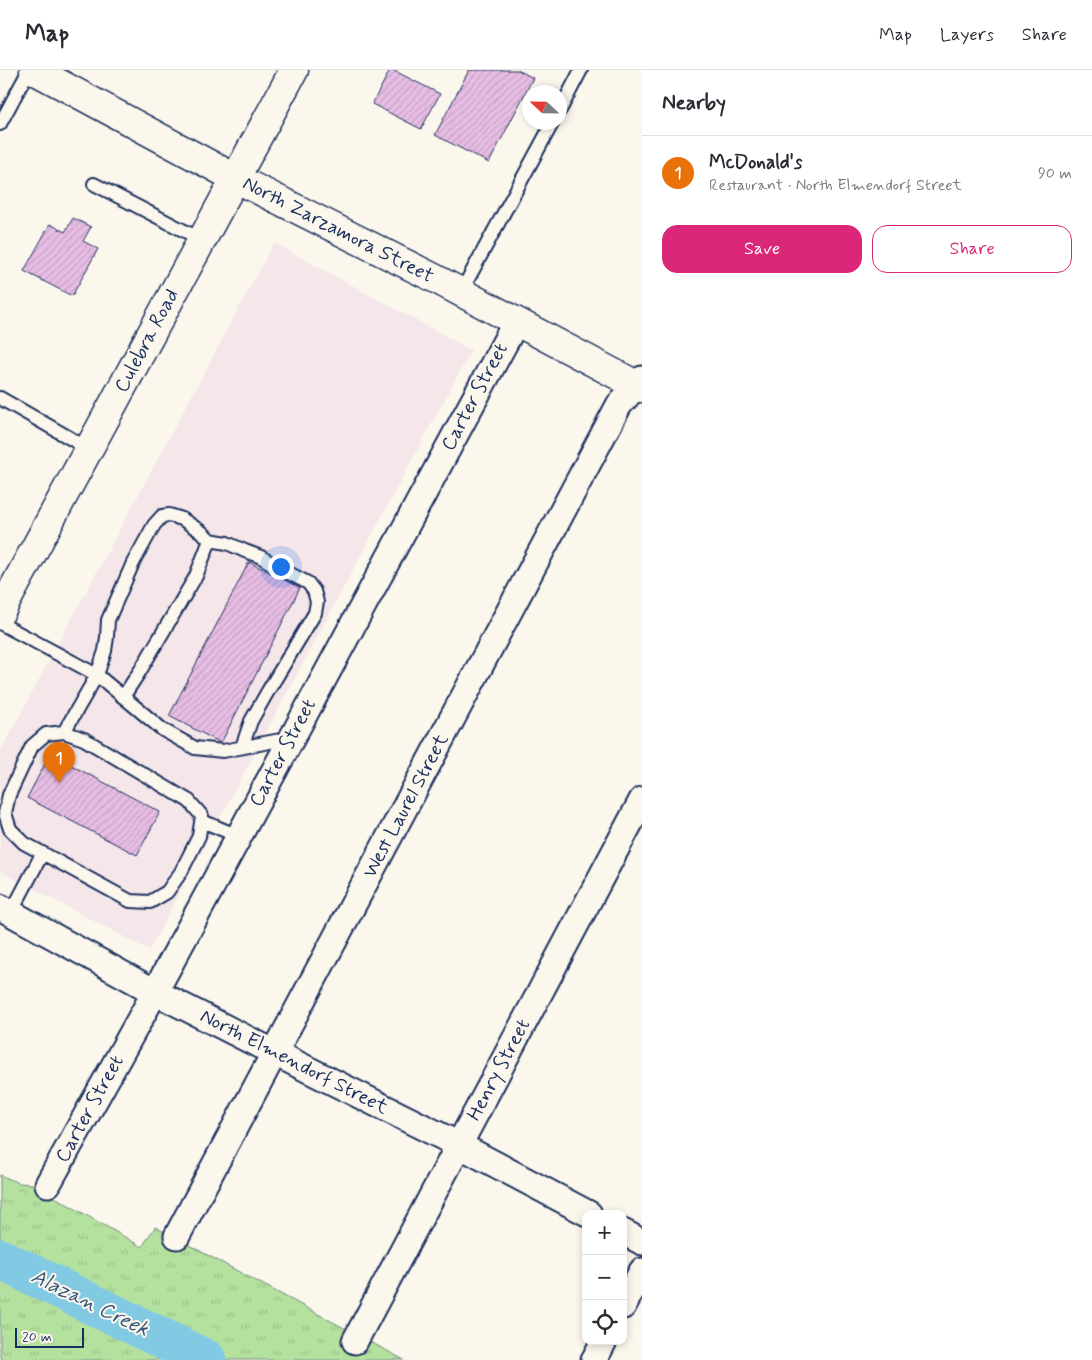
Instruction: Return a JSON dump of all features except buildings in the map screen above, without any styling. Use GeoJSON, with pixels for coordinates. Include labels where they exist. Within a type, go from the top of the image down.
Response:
{"type":"FeatureCollection","features":[{"type":"Feature","properties":{"kind":"main road","name":"North Zarzamora Street"},"geometry":{"type":"LineString","coordinates":[[34,70],[235,178],[640,384]]}},
{"type":"Feature","properties":{"kind":"main road","name":"Culebra Road"},"geometry":{"type":"LineString","coordinates":[[0,613],[294,70]]}},
{"type":"Feature","properties":{"kind":"street","name":"Carter Street"},"geometry":{"type":"LineString","coordinates":[[48,1184],[155,992],[516,322]]}},
{"type":"Feature","properties":{"kind":"street","name":"West Laurel Street"},"geometry":{"type":"LineString","coordinates":[[177,1236],[614,413],[619,405],[640,384]]}},
{"type":"Feature","properties":{"kind":"street","name":"Henry Street"},"geometry":{"type":"LineString","coordinates":[[355,1340],[642,800]]}},
{"type":"Feature","properties":{"kind":"street","name":"North Elmendorf Street"},"geometry":{"type":"LineString","coordinates":[[5,910],[155,992],[459,1145],[582,1210]]}},
{"type":"Feature","properties":{"kind":"street"},"geometry":{"type":"LineString","coordinates":[[627,1234],[642,1242]]}},
{"type":"Feature","properties":{"kind":"street"},"geometry":{"type":"LineString","coordinates":[[626,1300],[642,1271]]}},
{"type":"Feature","properties":{"kind":"street"},"geometry":{"type":"LineString","coordinates":[[594,1360],[602,1345]]}},
{"type":"Feature","properties":{"kind":"lane"},"geometry":{"type":"LineString","coordinates":[[0,124],[29,70]]}},
{"type":"Feature","properties":{"kind":"lane"},"geometry":{"type":"LineString","coordinates":[[567,97],[581,70]]}},
{"type":"Feature","properties":{"kind":"lane"},"geometry":{"type":"LineString","coordinates":[[461,292],[548,130]]}},
{"type":"Feature","properties":{"kind":"lane"},"geometry":{"type":"LineString","coordinates":[[94,184],[202,240]]}},
{"type":"Feature","properties":{"kind":"lane"},"geometry":{"type":"LineString","coordinates":[[0,398],[89,449]]}},
{"type":"Feature","properties":{"kind":"lane"},"geometry":{"type":"LineString","coordinates":[[64,732],[97,675],[105,651],[108,620],[133,563],[154,525],[162,516],[169,514],[182,519],[203,532],[210,540],[227,543],[262,556],[281,569],[308,583],[314,591],[317,602],[315,613],[251,721],[242,747]]}},
{"type":"Feature","properties":{"kind":"lane"},"geometry":{"type":"LineString","coordinates":[[123,697],[196,576],[210,540]]}},
{"type":"Feature","properties":{"kind":"lane"},"geometry":{"type":"LineString","coordinates":[[0,623],[97,675],[163,730],[195,748],[223,750],[291,738]]}},
{"type":"Feature","properties":{"kind":"lane"},"geometry":{"type":"LineString","coordinates":[[64,732],[84,739],[189,800],[202,816],[202,821],[199,836],[181,872],[167,892],[150,902],[130,901],[24,843],[10,829],[5,813],[9,796],[32,746],[46,734],[64,732]]}},
{"type":"Feature","properties":{"kind":"lane"},"geometry":{"type":"LineString","coordinates":[[202,821],[238,836]]}},
{"type":"Feature","properties":{"kind":"lane"},"geometry":{"type":"LineString","coordinates":[[5,910],[42,854]]}},
{"type":"Feature","properties":{"kind":"shaded area"},"geometry":{"type":"Polygon","coordinates":[[[274,243],[471,350],[149,950],[0,871],[0,752],[274,243]]]}},
{"type":"Feature","properties":{"kind":"green space"},"geometry":{"type":"Polygon","coordinates":[[[0,1175],[19,1183],[32,1184],[142,1247],[155,1227],[404,1360],[3,1360],[0,1358],[0,1175]]]}},
{"type":"Feature","properties":{"kind":"waterway","name":"Alazan Creek"},"geometry":{"type":"LineString","coordinates":[[0,1259],[206,1360]]}},
{"type":"Feature","properties":{"kind":"place","name":"McDonald's"},"geometry":{"type":"Point","coordinates":[59,783]}}]}
